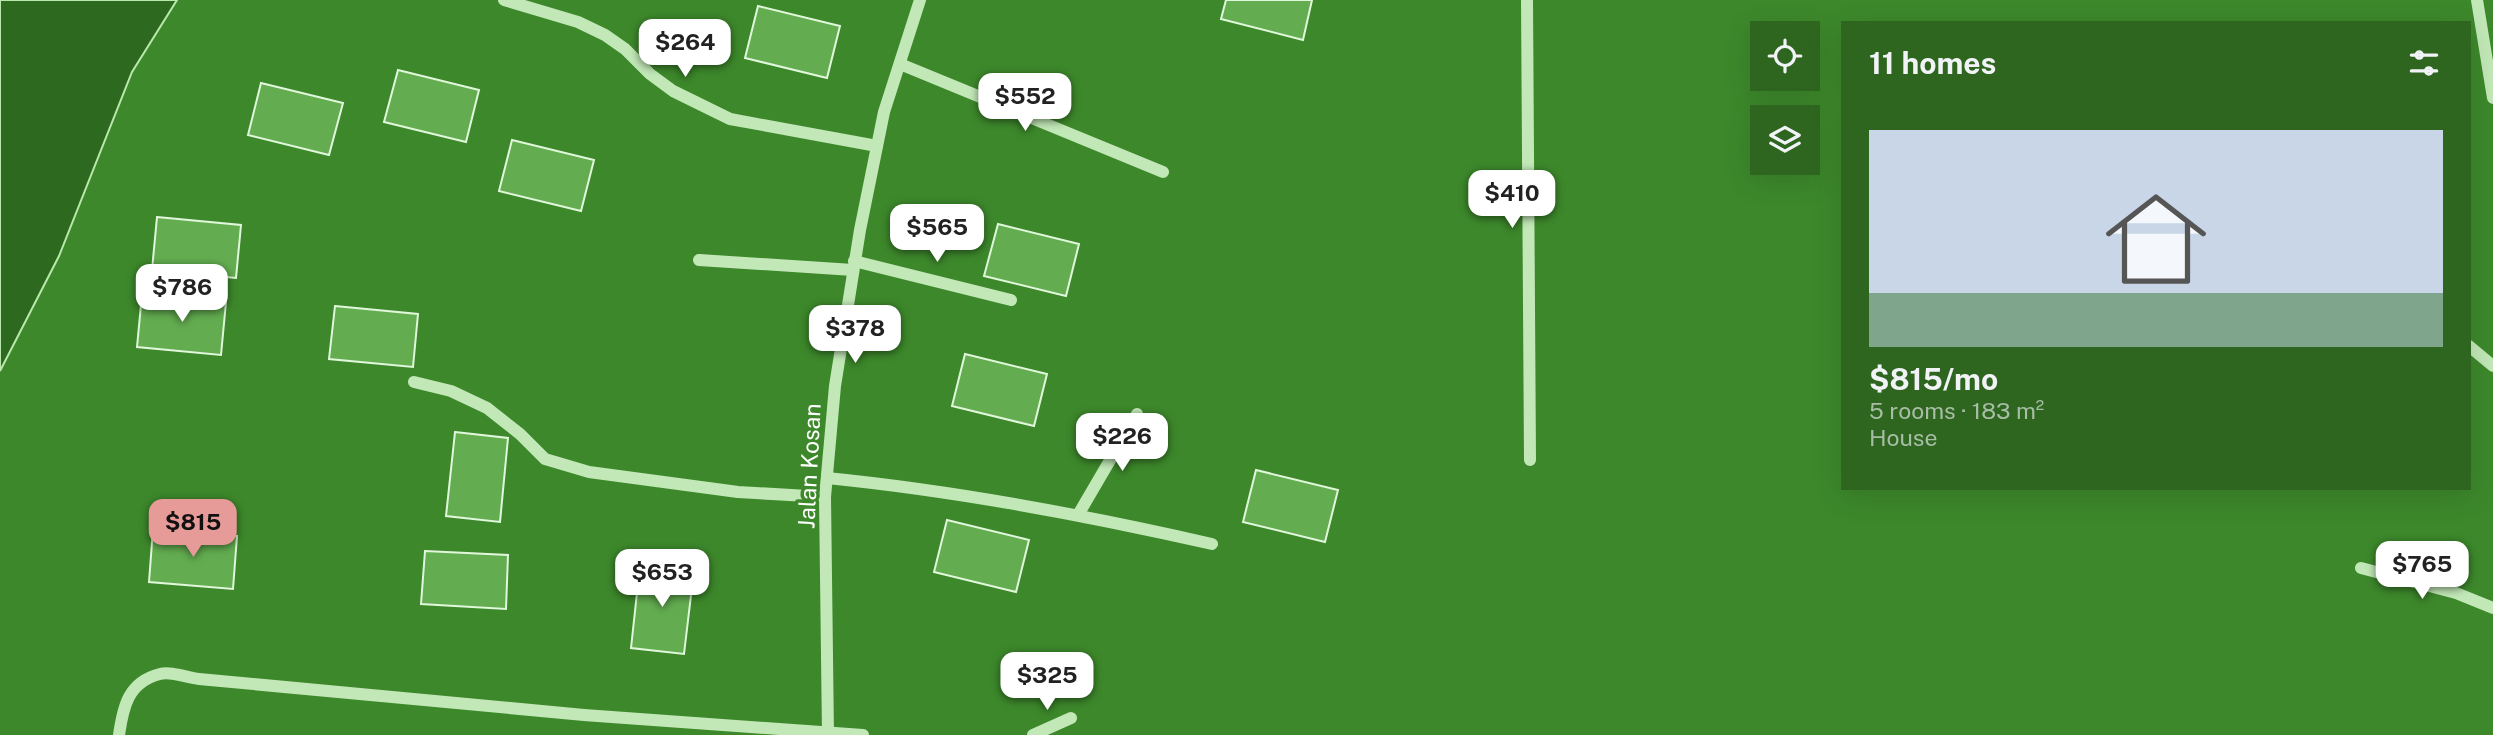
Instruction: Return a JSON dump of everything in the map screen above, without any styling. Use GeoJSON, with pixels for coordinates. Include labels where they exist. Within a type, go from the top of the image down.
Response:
{"type":"FeatureCollection","features":[{"type":"Feature","properties":{"kind":"street"},"geometry":{"type":"LineString","coordinates":[[504,0],[578,22],[605,35],[673,91],[730,119],[877,146]]}},
{"type":"Feature","properties":{"kind":"street","name":"Jalan Kosan"},"geometry":{"type":"LineString","coordinates":[[828,734],[825,497],[835,386],[853,265],[884,112],[920,0]]}},
{"type":"Feature","properties":{"kind":"street"},"geometry":{"type":"LineString","coordinates":[[1527,0],[1530,460]]}},
{"type":"Feature","properties":{"kind":"street"},"geometry":{"type":"LineString","coordinates":[[2477,0],[2493,98]]}},
{"type":"Feature","properties":{"kind":"street"},"geometry":{"type":"LineString","coordinates":[[900,64],[1163,172]]}},
{"type":"Feature","properties":{"kind":"street"},"geometry":{"type":"LineString","coordinates":[[699,260],[853,265],[1010,300]]}},
{"type":"Feature","properties":{"kind":"street"},"geometry":{"type":"LineString","coordinates":[[2471,348],[2493,366]]}},
{"type":"Feature","properties":{"kind":"street"},"geometry":{"type":"LineString","coordinates":[[414,382],[452,391],[487,408],[545,458],[589,472],[738,492],[825,497]]}},
{"type":"Feature","properties":{"kind":"street"},"geometry":{"type":"LineString","coordinates":[[1078,515],[1137,414]]}},
{"type":"Feature","properties":{"kind":"street"},"geometry":{"type":"LineString","coordinates":[[827,478],[896,485],[1078,515],[1212,544]]}},
{"type":"Feature","properties":{"kind":"street"},"geometry":{"type":"LineString","coordinates":[[2361,568],[2456,593],[2493,608]]}},
{"type":"Feature","properties":{"kind":"street"},"geometry":{"type":"LineString","coordinates":[[119,735],[122,711],[131,690],[161,673],[199,679],[584,715],[863,735]]}},
{"type":"Feature","properties":{"kind":"street"},"geometry":{"type":"LineString","coordinates":[[1033,735],[1071,718]]}},
{"type":"Feature","properties":{"kind":"shaded area"},"geometry":{"type":"Polygon","coordinates":[[[0,0],[177,0],[132,72],[59,256],[0,371],[0,0]]]}},
{"type":"Feature","properties":{"kind":"building"},"geometry":{"type":"Polygon","coordinates":[[[1226,0],[1312,0],[1303,40],[1221,19],[1226,0]]]}},
{"type":"Feature","properties":{"kind":"building"},"geometry":{"type":"Polygon","coordinates":[[[758,6],[840,26],[827,78],[745,58],[758,6]]]}},
{"type":"Feature","properties":{"kind":"building"},"geometry":{"type":"Polygon","coordinates":[[[398,70],[479,90],[466,142],[384,122],[398,70]]]}},
{"type":"Feature","properties":{"kind":"building"},"geometry":{"type":"Polygon","coordinates":[[[261,83],[343,103],[329,155],[248,135],[261,83]]]}},
{"type":"Feature","properties":{"kind":"building"},"geometry":{"type":"Polygon","coordinates":[[[512,140],[594,160],[581,211],[499,191],[512,140]]]}},
{"type":"Feature","properties":{"kind":"building"},"geometry":{"type":"Polygon","coordinates":[[[157,217],[241,225],[236,278],[152,270],[157,217]]]}},
{"type":"Feature","properties":{"kind":"building"},"geometry":{"type":"Polygon","coordinates":[[[998,224],[1079,244],[1066,296],[984,276],[998,224]]]}},
{"type":"Feature","properties":{"kind":"building"},"geometry":{"type":"Polygon","coordinates":[[[142,294],[226,302],[221,355],[137,347],[142,294]]]}},
{"type":"Feature","properties":{"kind":"building"},"geometry":{"type":"Polygon","coordinates":[[[335,306],[418,314],[413,367],[329,359],[335,306]]]}},
{"type":"Feature","properties":{"kind":"building"},"geometry":{"type":"Polygon","coordinates":[[[965,354],[1047,374],[1034,426],[952,406],[965,354]]]}},
{"type":"Feature","properties":{"kind":"building"},"geometry":{"type":"Polygon","coordinates":[[[455,432],[508,438],[500,522],[446,516],[455,432]]]}},
{"type":"Feature","properties":{"kind":"building"},"geometry":{"type":"Polygon","coordinates":[[[1256,470],[1338,490],[1325,542],[1243,522],[1256,470]]]}},
{"type":"Feature","properties":{"kind":"building"},"geometry":{"type":"Polygon","coordinates":[[[947,520],[1029,540],[1016,592],[934,572],[947,520]]]}},
{"type":"Feature","properties":{"kind":"building"},"geometry":{"type":"Polygon","coordinates":[[[153,529],[237,536],[233,589],[149,582],[153,529]]]}},
{"type":"Feature","properties":{"kind":"building"},"geometry":{"type":"Polygon","coordinates":[[[425,551],[508,555],[506,609],[421,604],[425,551]]]}},
{"type":"Feature","properties":{"kind":"building"},"geometry":{"type":"Polygon","coordinates":[[[640,565],[694,570],[684,654],[631,648],[640,565]]]}}]}
